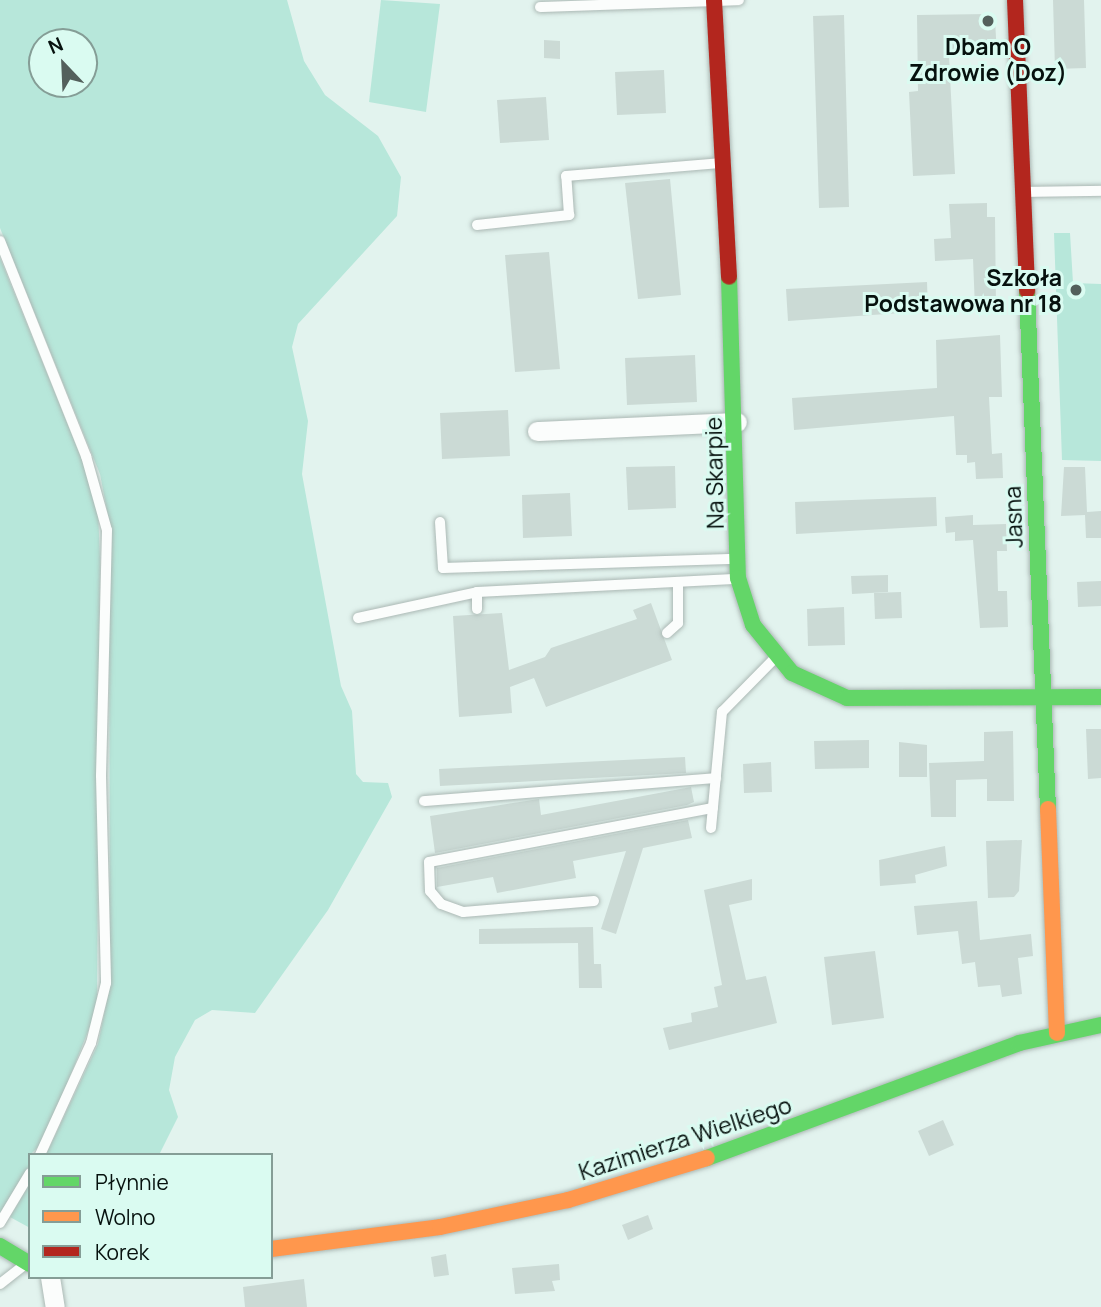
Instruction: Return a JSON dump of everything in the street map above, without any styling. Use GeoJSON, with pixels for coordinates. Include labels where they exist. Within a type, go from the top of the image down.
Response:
{"type":"FeatureCollection","features":[{"type":"Feature","properties":{"kind":"street","name":"Na Skarpie"},"geometry":{"type":"LineString","coordinates":[[714,0],[737,422],[738,578],[753,625],[775,657],[809,684],[847,698],[1101,697]]}},
{"type":"Feature","properties":{"kind":"street","name":"Jasna"},"geometry":{"type":"LineString","coordinates":[[1015,0],[1057,1033]]}},
{"type":"Feature","properties":{"kind":"street"},"geometry":{"type":"LineString","coordinates":[[537,431],[737,422]]}},
{"type":"Feature","properties":{"kind":"street","name":"Kazimierza Wielkiego"},"geometry":{"type":"LineString","coordinates":[[273,1250],[440,1227],[568,1200],[712,1156],[1057,1033],[1101,1025]]}},
{"type":"Feature","properties":{"kind":"street"},"geometry":{"type":"LineString","coordinates":[[0,1246],[28,1263]]}},
{"type":"Feature","properties":{"kind":"street"},"geometry":{"type":"LineString","coordinates":[[50,1279],[55,1307]]}},
{"type":"Feature","properties":{"kind":"lane"},"geometry":{"type":"LineString","coordinates":[[540,7],[740,0]]}},
{"type":"Feature","properties":{"kind":"lane"},"geometry":{"type":"LineString","coordinates":[[477,225],[569,215],[566,176],[723,163]]}},
{"type":"Feature","properties":{"kind":"lane"},"geometry":{"type":"LineString","coordinates":[[1023,192],[1101,191]]}},
{"type":"Feature","properties":{"kind":"lane"},"geometry":{"type":"LineString","coordinates":[[0,241],[86,456],[107,530],[102,776],[106,983],[91,1043],[41,1153]]}},
{"type":"Feature","properties":{"kind":"lane"},"geometry":{"type":"LineString","coordinates":[[440,522],[443,568],[737,559]]}},
{"type":"Feature","properties":{"kind":"lane"},"geometry":{"type":"LineString","coordinates":[[358,618],[477,592],[738,578]]}},
{"type":"Feature","properties":{"kind":"lane"},"geometry":{"type":"LineString","coordinates":[[667,634],[678,623],[678,582]]}},
{"type":"Feature","properties":{"kind":"lane"},"geometry":{"type":"LineString","coordinates":[[477,592],[477,609]]}},
{"type":"Feature","properties":{"kind":"lane"},"geometry":{"type":"LineString","coordinates":[[711,828],[722,712],[775,657]]}},
{"type":"Feature","properties":{"kind":"lane"},"geometry":{"type":"LineString","coordinates":[[424,801],[716,778]]}},
{"type":"Feature","properties":{"kind":"lane"},"geometry":{"type":"LineString","coordinates":[[594,901],[463,912],[441,904],[430,891],[429,862],[713,808]]}},
{"type":"Feature","properties":{"kind":"lane"},"geometry":{"type":"LineString","coordinates":[[0,1223],[28,1176]]}},
{"type":"Feature","properties":{"kind":"lane"},"geometry":{"type":"LineString","coordinates":[[0,1284],[28,1263]]}},
{"type":"Feature","properties":{"kind":"green space"},"geometry":{"type":"Polygon","coordinates":[[[0,0],[287,0],[304,61],[325,95],[378,136],[401,177],[397,216],[298,324],[292,347],[308,421],[302,474],[341,686],[352,711],[356,774],[363,782],[388,783],[392,797],[328,910],[255,1013],[212,1010],[195,1020],[175,1057],[169,1090],[178,1117],[160,1153],[47,1153],[98,1044],[110,986],[109,521],[100,474],[0,228],[0,0]]]}},
{"type":"Feature","properties":{"kind":"green space"},"geometry":{"type":"Polygon","coordinates":[[[381,0],[440,4],[426,112],[369,102],[381,0]]]}},
{"type":"Feature","properties":{"kind":"green space"},"geometry":{"type":"Polygon","coordinates":[[[1054,233],[1070,233],[1073,283],[1101,284],[1101,461],[1062,460],[1054,233]]]}},
{"type":"Feature","properties":{"kind":"green space"},"geometry":{"type":"Polygon","coordinates":[[[0,258],[83,462],[98,512],[100,557],[97,1009],[44,1141],[32,1153],[28,1153],[28,1167],[0,1213],[0,258]]]}},
{"type":"Feature","properties":{"kind":"green space"},"geometry":{"type":"Polygon","coordinates":[[[28,1186],[28,1227],[10,1217],[28,1186]]]}},
{"type":"Feature","properties":{"kind":"building"},"geometry":{"type":"Polygon","coordinates":[[[1053,0],[1084,0],[1086,68],[1055,69],[1053,0]]]}},
{"type":"Feature","properties":{"kind":"building"},"geometry":{"type":"Polygon","coordinates":[[[988,14],[995,20],[997,55],[949,56],[955,174],[913,176],[909,92],[918,91],[917,15],[988,14]]]}},
{"type":"Feature","properties":{"kind":"building"},"geometry":{"type":"Polygon","coordinates":[[[844,15],[849,207],[819,208],[813,16],[844,15]]]}},
{"type":"Feature","properties":{"kind":"building"},"geometry":{"type":"Polygon","coordinates":[[[544,40],[560,41],[560,59],[544,58],[544,40]]]}},
{"type":"Feature","properties":{"kind":"building"},"geometry":{"type":"Polygon","coordinates":[[[664,70],[666,113],[617,115],[615,72],[664,70]]]}},
{"type":"Feature","properties":{"kind":"building"},"geometry":{"type":"Polygon","coordinates":[[[546,97],[549,140],[500,143],[497,100],[546,97]]]}},
{"type":"Feature","properties":{"kind":"building"},"geometry":{"type":"Polygon","coordinates":[[[670,179],[681,295],[638,299],[625,183],[670,179]]]}},
{"type":"Feature","properties":{"kind":"building"},"geometry":{"type":"Polygon","coordinates":[[[987,203],[987,217],[995,217],[996,307],[975,308],[973,259],[935,261],[934,239],[951,238],[949,204],[987,203]]]}},
{"type":"Feature","properties":{"kind":"building"},"geometry":{"type":"Polygon","coordinates":[[[549,252],[560,369],[515,372],[505,255],[549,252]]]}},
{"type":"Feature","properties":{"kind":"building"},"geometry":{"type":"Polygon","coordinates":[[[927,282],[928,311],[788,321],[786,289],[927,282]]]}},
{"type":"Feature","properties":{"kind":"building"},"geometry":{"type":"Polygon","coordinates":[[[1000,335],[1002,397],[989,397],[992,454],[1002,453],[1003,478],[976,479],[975,462],[967,463],[967,455],[956,455],[954,416],[794,430],[792,398],[937,388],[936,340],[1000,335]]]}},
{"type":"Feature","properties":{"kind":"building"},"geometry":{"type":"Polygon","coordinates":[[[695,355],[697,402],[627,405],[625,358],[695,355]]]}},
{"type":"Feature","properties":{"kind":"building"},"geometry":{"type":"Polygon","coordinates":[[[508,410],[510,456],[442,459],[440,413],[508,410]]]}},
{"type":"Feature","properties":{"kind":"building"},"geometry":{"type":"Polygon","coordinates":[[[675,466],[676,508],[628,510],[626,467],[675,466]]]}},
{"type":"Feature","properties":{"kind":"building"},"geometry":{"type":"Polygon","coordinates":[[[1064,467],[1085,467],[1087,512],[1101,511],[1101,538],[1086,538],[1085,515],[1061,516],[1064,467]]]}},
{"type":"Feature","properties":{"kind":"building"},"geometry":{"type":"Polygon","coordinates":[[[570,493],[572,536],[523,538],[522,495],[570,493]]]}},
{"type":"Feature","properties":{"kind":"building"},"geometry":{"type":"Polygon","coordinates":[[[936,497],[937,526],[796,534],[795,502],[936,497]]]}},
{"type":"Feature","properties":{"kind":"building"},"geometry":{"type":"Polygon","coordinates":[[[973,515],[973,525],[1006,524],[1007,551],[997,551],[998,591],[1007,591],[1008,627],[980,628],[973,540],[955,541],[955,532],[946,533],[945,517],[973,515]]]}},
{"type":"Feature","properties":{"kind":"building"},"geometry":{"type":"Polygon","coordinates":[[[888,575],[888,592],[852,594],[851,576],[888,575]]]}},
{"type":"Feature","properties":{"kind":"building"},"geometry":{"type":"Polygon","coordinates":[[[1101,581],[1101,606],[1078,607],[1077,582],[1101,581]]]}},
{"type":"Feature","properties":{"kind":"building"},"geometry":{"type":"Polygon","coordinates":[[[901,592],[902,618],[875,619],[874,593],[901,592]]]}},
{"type":"Feature","properties":{"kind":"building"},"geometry":{"type":"Polygon","coordinates":[[[651,603],[672,660],[546,707],[534,678],[510,687],[512,713],[459,717],[453,616],[502,613],[509,670],[545,657],[551,648],[637,619],[633,610],[651,603]]]}},
{"type":"Feature","properties":{"kind":"building"},"geometry":{"type":"Polygon","coordinates":[[[844,607],[845,645],[808,646],[807,609],[844,607]]]}},
{"type":"Feature","properties":{"kind":"building"},"geometry":{"type":"Polygon","coordinates":[[[1086,729],[1101,729],[1101,778],[1088,779],[1086,729]]]}},
{"type":"Feature","properties":{"kind":"building"},"geometry":{"type":"Polygon","coordinates":[[[1013,731],[1014,801],[987,801],[987,779],[956,780],[956,817],[931,817],[929,763],[984,761],[984,732],[1013,731]]]}},
{"type":"Feature","properties":{"kind":"building"},"geometry":{"type":"Polygon","coordinates":[[[869,740],[869,768],[815,769],[814,741],[869,740]]]}},
{"type":"Feature","properties":{"kind":"building"},"geometry":{"type":"Polygon","coordinates":[[[899,742],[927,745],[927,777],[899,777],[899,742]]]}},
{"type":"Feature","properties":{"kind":"building"},"geometry":{"type":"Polygon","coordinates":[[[685,757],[686,773],[440,786],[439,769],[685,757]]]}},
{"type":"Feature","properties":{"kind":"building"},"geometry":{"type":"Polygon","coordinates":[[[771,762],[772,792],[744,793],[743,764],[771,762]]]}},
{"type":"Feature","properties":{"kind":"building"},"geometry":{"type":"Polygon","coordinates":[[[691,787],[694,802],[687,805],[435,853],[430,816],[539,799],[541,815],[691,787]]]}},
{"type":"Feature","properties":{"kind":"building"},"geometry":{"type":"Polygon","coordinates":[[[688,820],[692,838],[643,848],[616,934],[601,929],[626,851],[573,861],[576,878],[497,893],[493,877],[437,887],[437,868],[688,820]]]}},
{"type":"Feature","properties":{"kind":"building"},"geometry":{"type":"Polygon","coordinates":[[[1022,840],[1019,891],[1014,897],[988,898],[986,841],[1022,840]]]}},
{"type":"Feature","properties":{"kind":"building"},"geometry":{"type":"Polygon","coordinates":[[[945,846],[947,866],[915,875],[916,883],[880,886],[879,860],[945,846]]]}},
{"type":"Feature","properties":{"kind":"building"},"geometry":{"type":"Polygon","coordinates":[[[752,879],[752,900],[729,905],[746,980],[766,976],[777,1023],[669,1050],[663,1028],[692,1022],[691,1013],[718,1007],[714,987],[722,985],[704,890],[752,879]]]}},
{"type":"Feature","properties":{"kind":"building"},"geometry":{"type":"Polygon","coordinates":[[[977,901],[980,940],[1031,934],[1033,956],[1018,958],[1022,994],[1002,997],[1000,985],[978,987],[975,962],[962,964],[958,931],[917,935],[914,906],[977,901]]]}},
{"type":"Feature","properties":{"kind":"building"},"geometry":{"type":"Polygon","coordinates":[[[593,927],[594,964],[601,964],[602,988],[579,988],[578,943],[479,944],[479,929],[593,927]]]}},
{"type":"Feature","properties":{"kind":"building"},"geometry":{"type":"Polygon","coordinates":[[[875,951],[884,1018],[832,1025],[824,957],[875,951]]]}},
{"type":"Feature","properties":{"kind":"building"},"geometry":{"type":"Polygon","coordinates":[[[943,1120],[954,1145],[929,1156],[918,1131],[943,1120]]]}},
{"type":"Feature","properties":{"kind":"building"},"geometry":{"type":"Polygon","coordinates":[[[648,1215],[653,1229],[628,1240],[622,1225],[648,1215]]]}},
{"type":"Feature","properties":{"kind":"building"},"geometry":{"type":"Polygon","coordinates":[[[446,1254],[449,1275],[434,1277],[431,1257],[446,1254]]]}},
{"type":"Feature","properties":{"kind":"building"},"geometry":{"type":"Polygon","coordinates":[[[559,1264],[560,1280],[552,1281],[555,1291],[515,1294],[512,1268],[559,1264]]]}},
{"type":"Feature","properties":{"kind":"building"},"geometry":{"type":"Polygon","coordinates":[[[304,1279],[307,1307],[245,1307],[243,1287],[304,1279]]]}},
{"type":"Feature","properties":{"kind":"traffic: fast"},"geometry":{"type":"LineString","coordinates":[[729,277],[738,578],[753,625],[792,673],[847,698],[1101,697]]}},
{"type":"Feature","properties":{"kind":"traffic: fast"},"geometry":{"type":"LineString","coordinates":[[1027,291],[1048,809]]}},
{"type":"Feature","properties":{"kind":"traffic: fast"},"geometry":{"type":"LineString","coordinates":[[707,1158],[1019,1043],[1101,1025]]}},
{"type":"Feature","properties":{"kind":"traffic: fast"},"geometry":{"type":"LineString","coordinates":[[0,1246],[28,1263]]}},
{"type":"Feature","properties":{"kind":"traffic: slow"},"geometry":{"type":"LineString","coordinates":[[1048,809],[1057,1033]]}},
{"type":"Feature","properties":{"kind":"traffic: slow"},"geometry":{"type":"LineString","coordinates":[[273,1249],[440,1227],[568,1200],[707,1158]]}},
{"type":"Feature","properties":{"kind":"traffic: jam"},"geometry":{"type":"LineString","coordinates":[[714,0],[729,277]]}},
{"type":"Feature","properties":{"kind":"traffic: jam"},"geometry":{"type":"LineString","coordinates":[[1015,0],[1027,291]]}},
{"type":"Feature","properties":{"kind":"place","name":"Dbam O Zdrowie (Doz)"},"geometry":{"type":"Point","coordinates":[988,21]}},
{"type":"Feature","properties":{"kind":"place","name":"Szkoła Podstawowa nr 18"},"geometry":{"type":"Point","coordinates":[1076,290]}}]}
